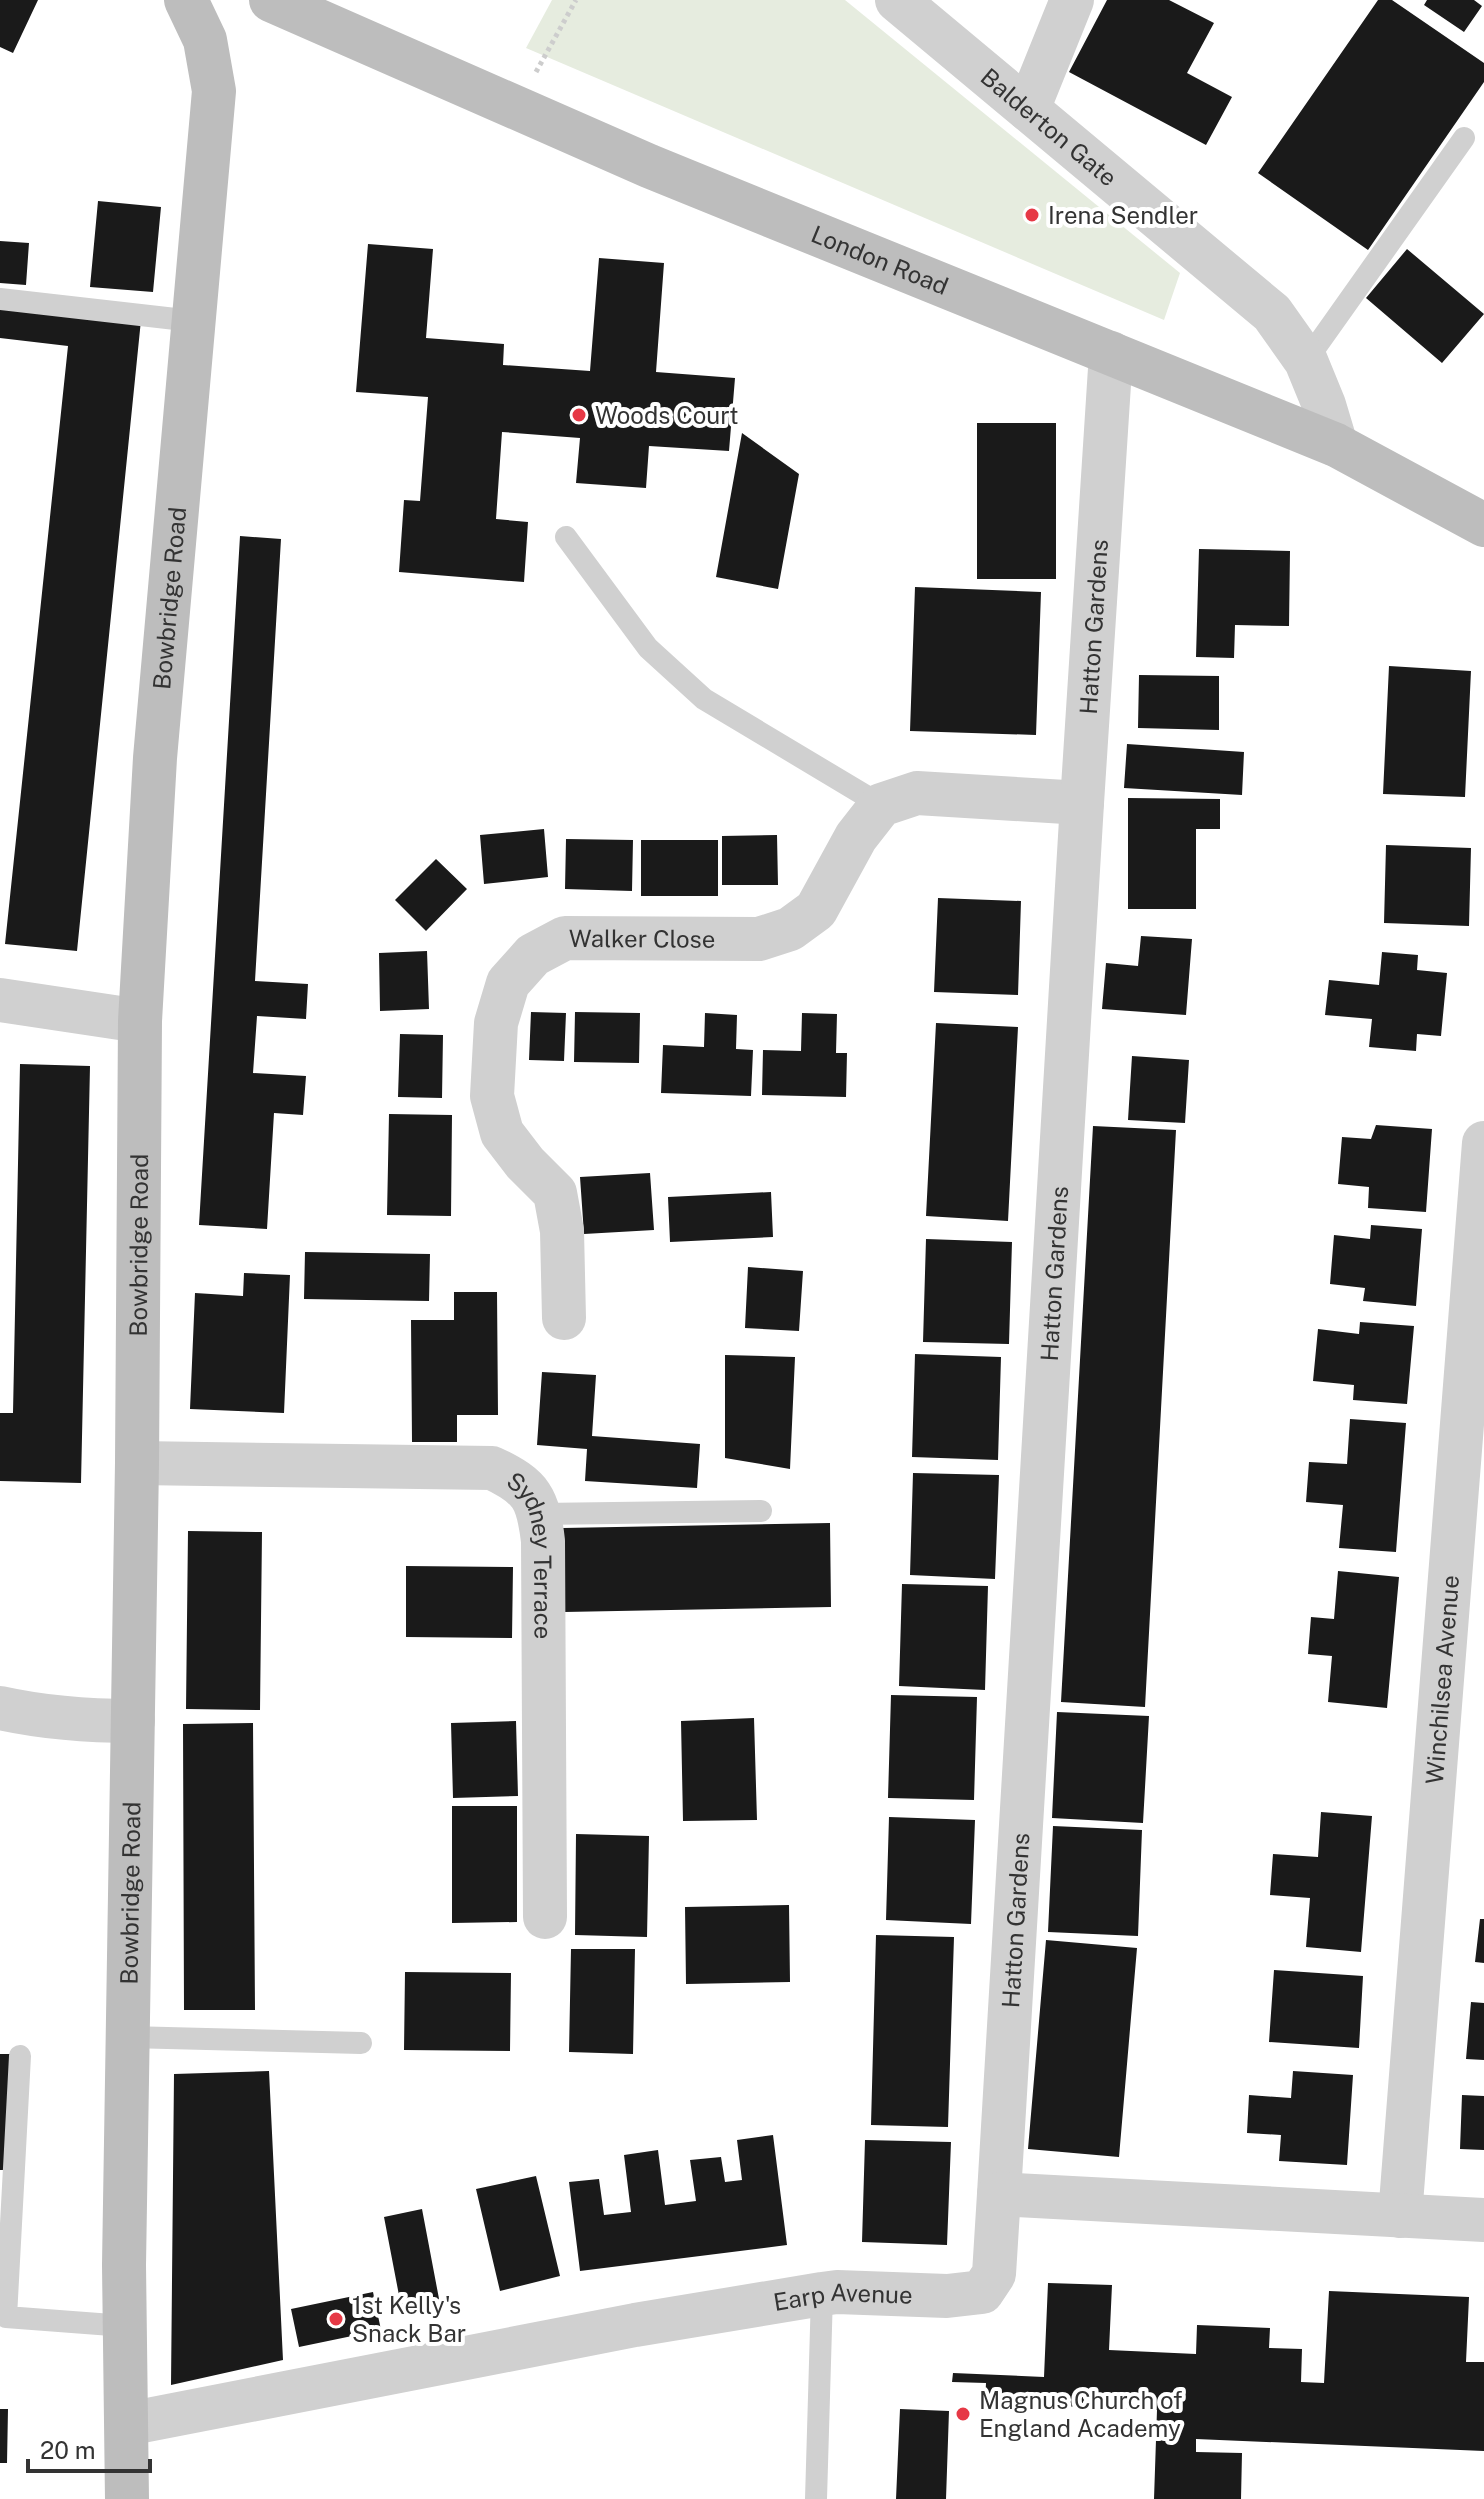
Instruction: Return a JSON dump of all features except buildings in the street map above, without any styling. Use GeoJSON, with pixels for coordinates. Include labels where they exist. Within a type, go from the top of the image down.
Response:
{"type":"FeatureCollection","features":[{"type":"Feature","properties":{"kind":"street","name":"Bowbridge Road"},"geometry":{"type":"LineString","coordinates":[[127,2499],[125,2326],[140,1021],[155,758],[214,91],[205,40],[186,0]]}},
{"type":"Feature","properties":{"kind":"street","name":"London Road"},"geometry":{"type":"LineString","coordinates":[[271,0],[649,166],[1336,445],[1484,525]]}},
{"type":"Feature","properties":{"kind":"street","name":"Balderton Gate"},"geometry":{"type":"LineString","coordinates":[[897,0],[1272,313],[1306,361],[1336,445]]}},
{"type":"Feature","properties":{"kind":"street"},"geometry":{"type":"LineString","coordinates":[[1028,109],[1072,0]]}},
{"type":"Feature","properties":{"kind":"street","name":"Hatton Gardens"},"geometry":{"type":"LineString","coordinates":[[999,2194],[1111,353]]}},
{"type":"Feature","properties":{"kind":"street"},"geometry":{"type":"LineString","coordinates":[[881,805],[917,793],[1082,803]]}},
{"type":"Feature","properties":{"kind":"street","name":"Walker Close"},"geometry":{"type":"LineString","coordinates":[[564,1318],[562,1231],[555,1193],[525,1163],[502,1133],[492,1096],[496,1023],[508,983],[533,955],[565,938],[759,939],[790,929],[816,910],[856,837],[881,805]]}},
{"type":"Feature","properties":{"kind":"street"},"geometry":{"type":"LineString","coordinates":[[0,1000],[140,1021]]}},
{"type":"Feature","properties":{"kind":"street","name":"Winchilsea Avenue"},"geometry":{"type":"LineString","coordinates":[[1400,2216],[1484,1143]]}},
{"type":"Feature","properties":{"kind":"street","name":"Sydney Terrace"},"geometry":{"type":"LineString","coordinates":[[137,1463],[492,1468],[519,1481],[536,1503],[543,1541],[545,1917]]}},
{"type":"Feature","properties":{"kind":"street"},"geometry":{"type":"LineString","coordinates":[[0,1708],[82,1721],[133,1721]]}},
{"type":"Feature","properties":{"kind":"street"},"geometry":{"type":"LineString","coordinates":[[999,2194],[1484,2220]]}},
{"type":"Feature","properties":{"kind":"street","name":"Earp Avenue"},"geometry":{"type":"LineString","coordinates":[[127,2424],[635,2325],[822,2294],[947,2296],[982,2292],[994,2274],[999,2194]]}},
{"type":"Feature","properties":{"kind":"lane"},"geometry":{"type":"LineString","coordinates":[[1306,361],[1464,138]]}},
{"type":"Feature","properties":{"kind":"lane"},"geometry":{"type":"LineString","coordinates":[[0,299],[193,321]]}},
{"type":"Feature","properties":{"kind":"lane"},"geometry":{"type":"LineString","coordinates":[[566,537],[648,648],[704,699],[881,805]]}},
{"type":"Feature","properties":{"kind":"lane"},"geometry":{"type":"LineString","coordinates":[[540,1514],[761,1511]]}},
{"type":"Feature","properties":{"kind":"lane"},"geometry":{"type":"LineString","coordinates":[[128,2037],[361,2043]]}},
{"type":"Feature","properties":{"kind":"lane"},"geometry":{"type":"LineString","coordinates":[[20,2056],[6,2317],[125,2326]]}},
{"type":"Feature","properties":{"kind":"lane"},"geometry":{"type":"LineString","coordinates":[[816,2499],[822,2294]]}},
{"type":"Feature","properties":{"kind":"path"},"geometry":{"type":"LineString","coordinates":[[516,108],[576,0]]}},
{"type":"Feature","properties":{"kind":"shaded area"},"geometry":{"type":"Polygon","coordinates":[[[552,0],[845,0],[1180,273],[1164,320],[526,48],[552,0]]]}},
{"type":"Feature","properties":{"kind":"place","name":"Irena Sendler"},"geometry":{"type":"Point","coordinates":[1032,215]}},
{"type":"Feature","properties":{"kind":"place","name":"Woods Court"},"geometry":{"type":"Point","coordinates":[579,415]}},
{"type":"Feature","properties":{"kind":"place","name":"1st Kelly's Snack Bar"},"geometry":{"type":"Point","coordinates":[336,2319]}},
{"type":"Feature","properties":{"kind":"place","name":"Magnus Church of England Academy"},"geometry":{"type":"Point","coordinates":[963,2414]}}]}
